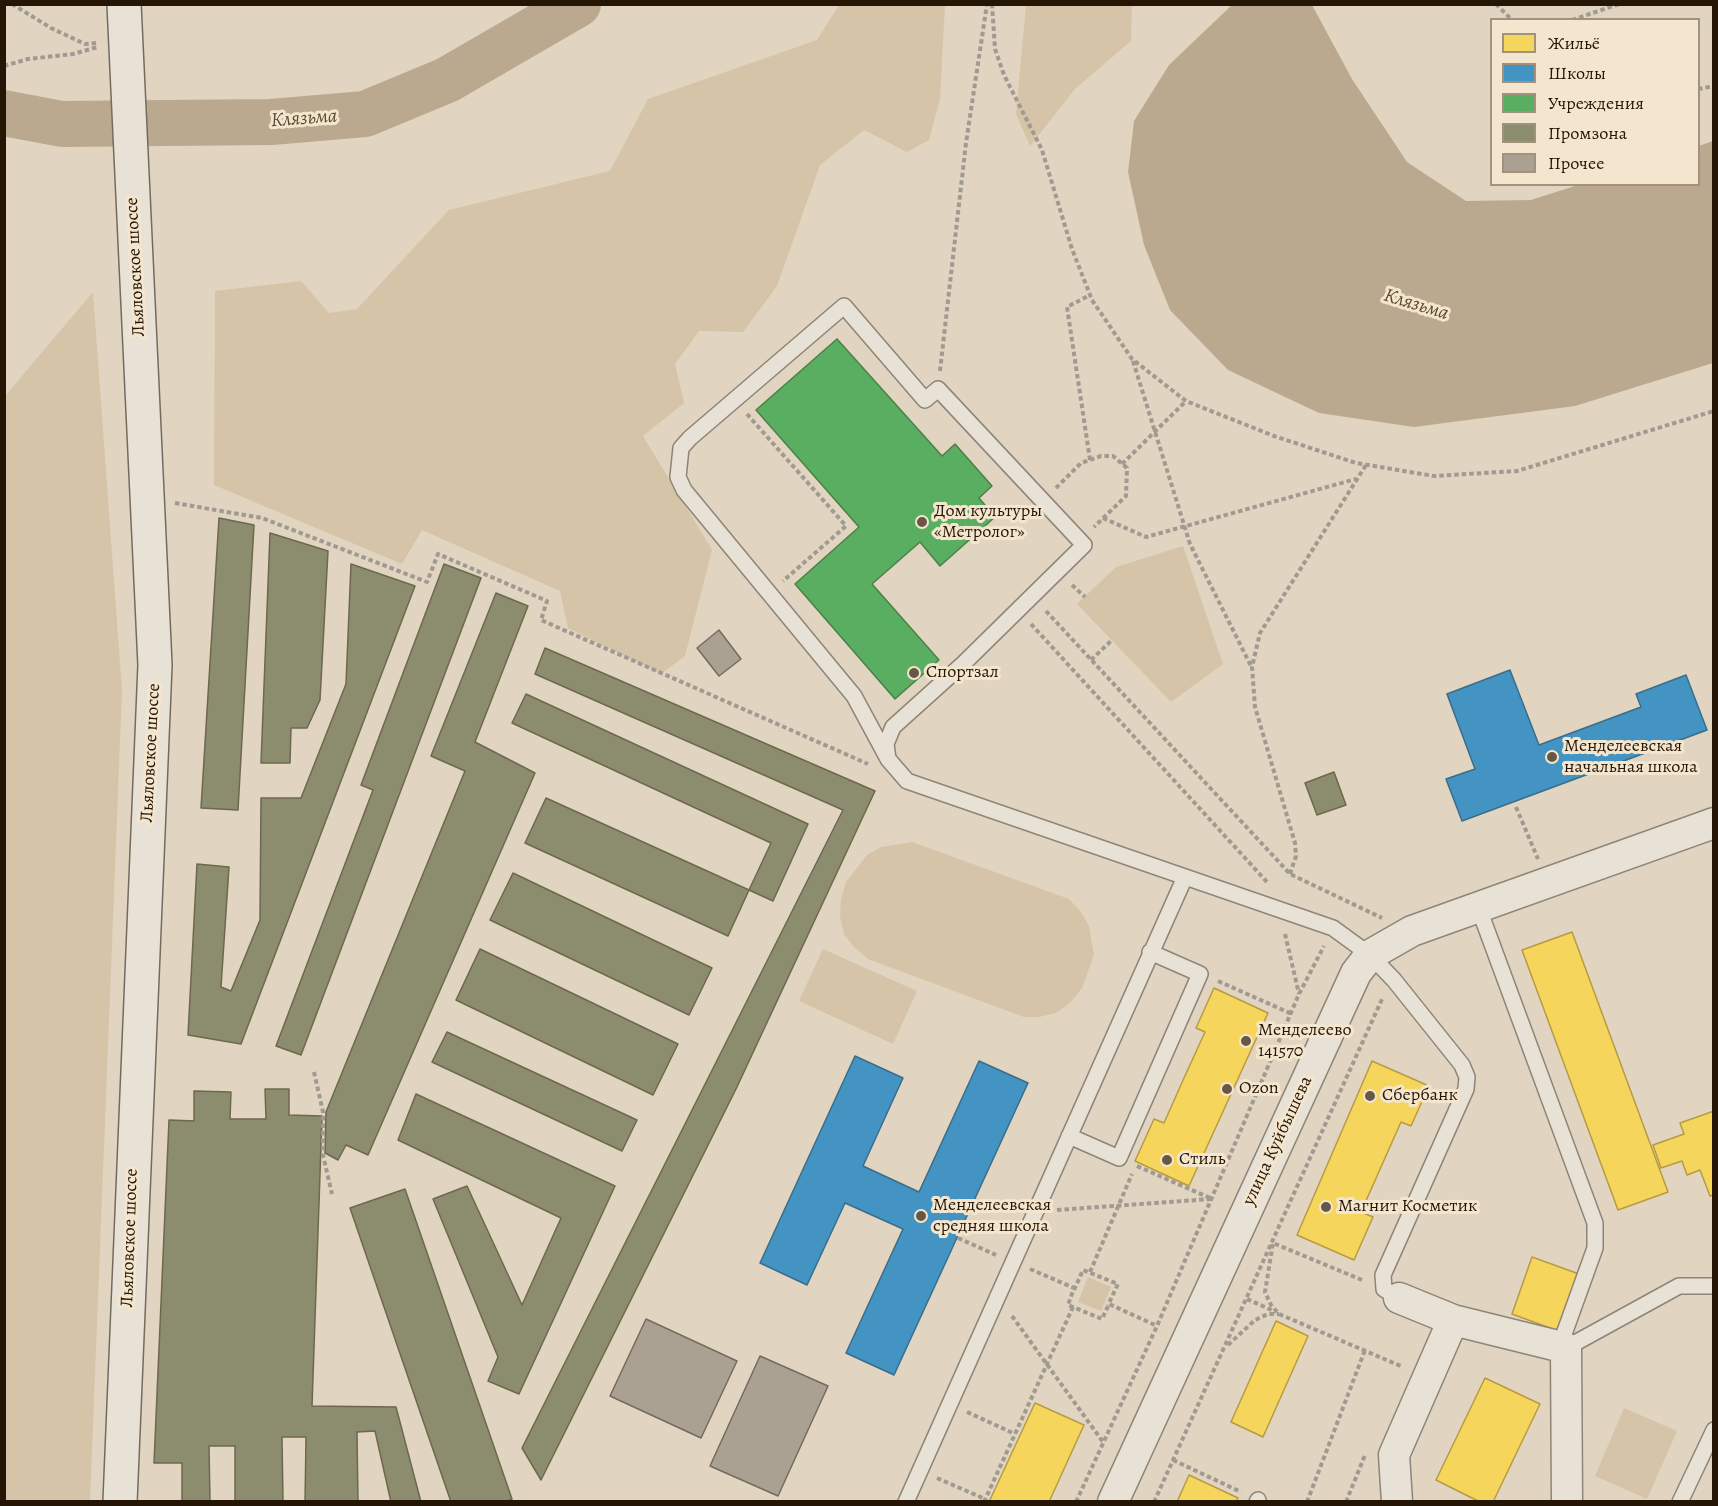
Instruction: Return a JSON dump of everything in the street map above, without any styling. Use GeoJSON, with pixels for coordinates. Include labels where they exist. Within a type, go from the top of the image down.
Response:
{"type":"FeatureCollection","features":[{"type":"Feature","properties":{"kind":"street","name":"Льяловское шоссе"},"geometry":{"type":"LineString","coordinates":[[120,1502],[155,665],[124,4]]}},
{"type":"Feature","properties":{"kind":"street","name":"улица Куйбышева"},"geometry":{"type":"LineString","coordinates":[[1113,1502],[1356,973],[1370,955],[1400,926],[1479,909],[1713,823]]}},
{"type":"Feature","properties":{"kind":"street"},"geometry":{"type":"LineString","coordinates":[[1391,1294],[1453,1320],[1566,1348],[1567,1502]]}},
{"type":"Feature","properties":{"kind":"street"},"geometry":{"type":"LineString","coordinates":[[1397,1502],[1394,1455],[1453,1320]]}},
{"type":"Feature","properties":{"kind":"lane"},"geometry":{"type":"LineString","coordinates":[[888,759],[886,744],[893,727],[963,664],[1084,545],[938,389],[925,400],[844,306],[681,448],[678,477],[684,490],[854,696],[888,759],[907,781],[1333,928],[1370,955],[1394,980],[1462,1065],[1467,1077],[1466,1089],[1383,1275],[1391,1294]]}},
{"type":"Feature","properties":{"kind":"lane"},"geometry":{"type":"LineString","coordinates":[[906,1502],[1015,1263],[1035,1212],[1185,877]]}},
{"type":"Feature","properties":{"kind":"lane"},"geometry":{"type":"LineString","coordinates":[[1479,909],[1595,1223],[1595,1248],[1564,1334],[1566,1348],[1679,1286],[1713,1286]]}},
{"type":"Feature","properties":{"kind":"lane"},"geometry":{"type":"LineString","coordinates":[[1069,1136],[1119,1158],[1200,974],[1150,952]]}},
{"type":"Feature","properties":{"kind":"lane"},"geometry":{"type":"LineString","coordinates":[[1680,1502],[1713,1430]]}},
{"type":"Feature","properties":{"kind":"path"},"geometry":{"type":"LineString","coordinates":[[12,4],[51,28],[85,44],[124,40]]}},
{"type":"Feature","properties":{"kind":"path"},"geometry":{"type":"LineString","coordinates":[[938,389],[966,143],[987,4]]}},
{"type":"Feature","properties":{"kind":"path"},"geometry":{"type":"LineString","coordinates":[[992,4],[995,49],[1004,75],[1042,150],[1072,249],[1090,295],[1132,359],[1190,544],[1252,667]]}},
{"type":"Feature","properties":{"kind":"path"},"geometry":{"type":"LineString","coordinates":[[1496,4],[1510,18]]}},
{"type":"Feature","properties":{"kind":"path"},"geometry":{"type":"LineString","coordinates":[[1578,18],[1619,4]]}},
{"type":"Feature","properties":{"kind":"path"},"geometry":{"type":"LineString","coordinates":[[4,66],[28,59],[73,54],[124,40]]}},
{"type":"Feature","properties":{"kind":"path"},"geometry":{"type":"LineString","coordinates":[[1090,295],[1066,307],[1090,460]]}},
{"type":"Feature","properties":{"kind":"path"},"geometry":{"type":"LineString","coordinates":[[1132,359],[1186,401],[1274,436],[1366,465],[1434,476],[1517,471],[1713,411]]}},
{"type":"Feature","properties":{"kind":"path"},"geometry":{"type":"LineString","coordinates":[[735,400],[846,526],[769,593]]}},
{"type":"Feature","properties":{"kind":"path"},"geometry":{"type":"LineString","coordinates":[[1122,464],[1186,401]]}},
{"type":"Feature","properties":{"kind":"path"},"geometry":{"type":"LineString","coordinates":[[1042,501],[1081,463],[1113,456],[1127,468],[1129,478],[1126,496],[1079,541]]}},
{"type":"Feature","properties":{"kind":"path"},"geometry":{"type":"LineString","coordinates":[[1290,874],[1296,856],[1295,843],[1255,707],[1252,667],[1260,633],[1366,465]]}},
{"type":"Feature","properties":{"kind":"path"},"geometry":{"type":"LineString","coordinates":[[1103,518],[1146,537],[1357,479]]}},
{"type":"Feature","properties":{"kind":"path"},"geometry":{"type":"LineString","coordinates":[[147,498],[262,518],[427,582],[438,554],[547,601],[541,620],[907,781]]}},
{"type":"Feature","properties":{"kind":"path"},"geometry":{"type":"LineString","coordinates":[[1032,596],[1290,874],[1400,926]]}},
{"type":"Feature","properties":{"kind":"path"},"geometry":{"type":"LineString","coordinates":[[1018,610],[1269,885],[1279,908],[1299,994]]}},
{"type":"Feature","properties":{"kind":"path"},"geometry":{"type":"LineString","coordinates":[[1091,660],[1112,640]]}},
{"type":"Feature","properties":{"kind":"path"},"geometry":{"type":"LineString","coordinates":[[1516,807],[1548,884]]}},
{"type":"Feature","properties":{"kind":"path"},"geometry":{"type":"LineString","coordinates":[[1076,1502],[1157,1326],[1299,994],[1333,928]]}},
{"type":"Feature","properties":{"kind":"path"},"geometry":{"type":"LineString","coordinates":[[1200,974],[1292,1014]]}},
{"type":"Feature","properties":{"kind":"path"},"geometry":{"type":"LineString","coordinates":[[1154,1502],[1386,990],[1394,980]]}},
{"type":"Feature","properties":{"kind":"path"},"geometry":{"type":"LineString","coordinates":[[314,1072],[323,1112],[323,1155],[332,1194]]}},
{"type":"Feature","properties":{"kind":"path"},"geometry":{"type":"LineString","coordinates":[[1119,1158],[1211,1199]]}},
{"type":"Feature","properties":{"kind":"path"},"geometry":{"type":"LineString","coordinates":[[1089,1272],[1136,1166]]}},
{"type":"Feature","properties":{"kind":"path"},"geometry":{"type":"LineString","coordinates":[[1035,1212],[1211,1199]]}},
{"type":"Feature","properties":{"kind":"path"},"geometry":{"type":"LineString","coordinates":[[958,1238],[1074,1288],[1068,1305],[1103,1317]]}},
{"type":"Feature","properties":{"kind":"path"},"geometry":{"type":"LineString","coordinates":[[1273,1243],[1391,1294]]}},
{"type":"Feature","properties":{"kind":"path"},"geometry":{"type":"LineString","coordinates":[[1273,1243],[1265,1292],[1271,1305],[1279,1314]]}},
{"type":"Feature","properties":{"kind":"path"},"geometry":{"type":"LineString","coordinates":[[1069,1301],[1083,1270],[1118,1284],[1103,1317]]}},
{"type":"Feature","properties":{"kind":"path"},"geometry":{"type":"LineString","coordinates":[[998,1297],[1103,1442]]}},
{"type":"Feature","properties":{"kind":"path"},"geometry":{"type":"LineString","coordinates":[[1247,1299],[1429,1378]]}},
{"type":"Feature","properties":{"kind":"path"},"geometry":{"type":"LineString","coordinates":[[1103,1317],[1109,1304],[1157,1326]]}},
{"type":"Feature","properties":{"kind":"path"},"geometry":{"type":"LineString","coordinates":[[920,1470],[985,1500],[1073,1307]]}},
{"type":"Feature","properties":{"kind":"path"},"geometry":{"type":"LineString","coordinates":[[1225,1347],[1255,1320],[1268,1314],[1279,1314]]}},
{"type":"Feature","properties":{"kind":"path"},"geometry":{"type":"LineString","coordinates":[[1307,1502],[1365,1350]]}},
{"type":"Feature","properties":{"kind":"path"},"geometry":{"type":"LineString","coordinates":[[950,1404],[1015,1434]]}},
{"type":"Feature","properties":{"kind":"path"},"geometry":{"type":"LineString","coordinates":[[1173,1460],[1257,1501]]}},
{"type":"Feature","properties":{"kind":"shaded area"},"geometry":{"type":"Polygon","coordinates":[[[839,5],[945,5],[940,99],[929,140],[907,152],[864,130],[820,165],[777,286],[743,332],[699,331],[675,364],[684,403],[643,436],[712,550],[685,656],[661,674],[568,628],[560,591],[422,530],[402,564],[214,485],[215,291],[301,281],[329,313],[357,309],[449,210],[610,171],[648,99],[817,40],[839,5]]]}},
{"type":"Feature","properties":{"kind":"shaded area"},"geometry":{"type":"Polygon","coordinates":[[[1026,5],[1132,5],[1131,41],[1075,89],[1030,146],[1016,114],[1026,5]]]}},
{"type":"Feature","properties":{"kind":"shaded area"},"geometry":{"type":"Polygon","coordinates":[[[93,292],[122,691],[90,1501],[5,1501],[5,396],[93,292]]]}},
{"type":"Feature","properties":{"kind":"shaded area"},"geometry":{"type":"Polygon","coordinates":[[[1183,546],[1223,664],[1171,702],[1077,604],[1116,567],[1183,546]]]}},
{"type":"Feature","properties":{"kind":"shaded area"},"geometry":{"type":"Polygon","coordinates":[[[912,842],[1069,899],[1081,912],[1089,926],[1094,955],[1082,988],[1070,1003],[1056,1013],[1039,1017],[1024,1017],[868,959],[854,947],[844,934],[840,917],[841,899],[846,882],[867,855],[881,847],[912,842]]]}},
{"type":"Feature","properties":{"kind":"shaded area"},"geometry":{"type":"Polygon","coordinates":[[[823,949],[917,991],[893,1044],[799,1001],[823,949]]]}},
{"type":"Feature","properties":{"kind":"shaded area"},"geometry":{"type":"Polygon","coordinates":[[[1088,1277],[1111,1287],[1101,1311],[1078,1302],[1088,1277]]]}},
{"type":"Feature","properties":{"kind":"shaded area"},"geometry":{"type":"Polygon","coordinates":[[[1624,1408],[1677,1431],[1647,1499],[1595,1476],[1624,1408]]]}},
{"type":"Feature","properties":{"kind":"water"},"geometry":{"type":"Polygon","coordinates":[[[1233,4],[1312,5],[1352,79],[1407,162],[1466,201],[1531,200],[1575,186],[1700,186],[1700,146],[1713,141],[1713,363],[1575,406],[1414,427],[1319,413],[1228,370],[1170,310],[1144,245],[1128,172],[1134,121],[1169,65],[1233,4]]]}},
{"type":"Feature","properties":{"kind":"building: Жильё"},"geometry":{"type":"Polygon","coordinates":[[[1572,932],[1668,1192],[1618,1210],[1522,950],[1572,932]]]}},
{"type":"Feature","properties":{"kind":"building: Жильё"},"geometry":{"type":"Polygon","coordinates":[[[1214,988],[1268,1013],[1189,1186],[1135,1161],[1154,1119],[1164,1123],[1205,1032],[1196,1028],[1214,988]]]}},
{"type":"Feature","properties":{"kind":"building: Жильё"},"geometry":{"type":"Polygon","coordinates":[[[1372,1061],[1429,1086],[1411,1126],[1401,1122],[1361,1212],[1373,1217],[1354,1260],[1297,1235],[1372,1061]]]}},
{"type":"Feature","properties":{"kind":"building: Жильё"},"geometry":{"type":"Polygon","coordinates":[[[1714,1111],[1714,1195],[1710,1196],[1700,1170],[1687,1175],[1682,1161],[1661,1168],[1653,1145],[1684,1134],[1680,1123],[1714,1111]]]}},
{"type":"Feature","properties":{"kind":"building: Жильё"},"geometry":{"type":"Polygon","coordinates":[[[1532,1257],[1579,1274],[1558,1331],[1512,1314],[1532,1257]]]}},
{"type":"Feature","properties":{"kind":"building: Жильё"},"geometry":{"type":"Polygon","coordinates":[[[1276,1321],[1308,1336],[1263,1437],[1231,1422],[1276,1321]]]}},
{"type":"Feature","properties":{"kind":"building: Жильё"},"geometry":{"type":"Polygon","coordinates":[[[1485,1378],[1540,1404],[1493,1502],[1480,1502],[1436,1480],[1485,1378]]]}},
{"type":"Feature","properties":{"kind":"building: Жильё"},"geometry":{"type":"Polygon","coordinates":[[[1035,1403],[1084,1425],[1049,1502],[989,1502],[1035,1403]]]}},
{"type":"Feature","properties":{"kind":"building: Жильё"},"geometry":{"type":"Polygon","coordinates":[[[1189,1475],[1238,1498],[1236,1502],[1177,1502],[1189,1475]]]}},
{"type":"Feature","properties":{"kind":"building: Школы","name":"Менделеевская начальная школа"},"geometry":{"type":"Polygon","coordinates":[[[1510,670],[1539,745],[1641,707],[1636,694],[1686,675],[1707,730],[1462,821],[1446,779],[1475,769],[1447,694],[1510,670]]]}},
{"type":"Feature","properties":{"kind":"building: Школы","name":"Менделеевская средняя школа"},"geometry":{"type":"Polygon","coordinates":[[[855,1056],[903,1078],[863,1166],[919,1192],[979,1061],[1028,1083],[894,1375],[846,1353],[903,1229],[845,1203],[807,1285],[760,1263],[855,1056]]]}},
{"type":"Feature","properties":{"kind":"building: Учреждения","name":"Дом культуры «Метролог»"},"geometry":{"type":"Polygon","coordinates":[[[837,339],[942,456],[955,444],[992,486],[979,498],[995,517],[940,566],[920,542],[872,584],[939,660],[895,699],[795,584],[859,527],[756,410],[837,339]]]}},
{"type":"Feature","properties":{"kind":"building: Промзона"},"geometry":{"type":"Polygon","coordinates":[[[219,518],[254,525],[238,810],[201,808],[219,518]]]}},
{"type":"Feature","properties":{"kind":"building: Промзона"},"geometry":{"type":"Polygon","coordinates":[[[270,533],[328,551],[320,700],[307,728],[291,728],[290,763],[261,763],[270,533]]]}},
{"type":"Feature","properties":{"kind":"building: Промзона"},"geometry":{"type":"Polygon","coordinates":[[[351,564],[415,586],[241,1044],[188,1035],[197,864],[229,867],[221,987],[231,991],[260,920],[261,798],[301,798],[346,684],[351,564]]]}},
{"type":"Feature","properties":{"kind":"building: Промзона"},"geometry":{"type":"Polygon","coordinates":[[[444,564],[481,578],[301,1055],[276,1046],[373,790],[361,785],[444,564]]]}},
{"type":"Feature","properties":{"kind":"building: Промзона"},"geometry":{"type":"Polygon","coordinates":[[[496,593],[528,606],[475,742],[535,773],[368,1155],[346,1145],[338,1160],[325,1153],[326,1112],[465,771],[431,756],[496,593]]]}},
{"type":"Feature","properties":{"kind":"building: Промзона"},"geometry":{"type":"Polygon","coordinates":[[[545,648],[875,791],[736,1089],[541,1480],[522,1448],[843,810],[535,674],[545,648]]]}},
{"type":"Feature","properties":{"kind":"building: Промзона"},"geometry":{"type":"Polygon","coordinates":[[[526,694],[808,824],[773,901],[749,890],[771,843],[512,723],[526,694]]]}},
{"type":"Feature","properties":{"kind":"building: Промзона"},"geometry":{"type":"Polygon","coordinates":[[[1334,772],[1346,805],[1317,815],[1305,783],[1334,772]]]}},
{"type":"Feature","properties":{"kind":"building: Промзона"},"geometry":{"type":"Polygon","coordinates":[[[546,798],[749,890],[728,936],[525,843],[546,798]]]}},
{"type":"Feature","properties":{"kind":"building: Промзона"},"geometry":{"type":"Polygon","coordinates":[[[513,873],[712,968],[689,1015],[490,920],[513,873]]]}},
{"type":"Feature","properties":{"kind":"building: Промзона"},"geometry":{"type":"Polygon","coordinates":[[[480,949],[678,1044],[653,1095],[456,1000],[480,949]]]}},
{"type":"Feature","properties":{"kind":"building: Промзона"},"geometry":{"type":"Polygon","coordinates":[[[447,1032],[637,1120],[622,1151],[432,1062],[447,1032]]]}},
{"type":"Feature","properties":{"kind":"building: Промзона"},"geometry":{"type":"Polygon","coordinates":[[[265,1089],[289,1089],[289,1115],[322,1116],[312,1406],[396,1407],[421,1502],[391,1502],[375,1431],[357,1432],[358,1502],[305,1502],[306,1437],[282,1437],[283,1502],[235,1502],[235,1446],[209,1446],[210,1502],[182,1502],[182,1463],[154,1463],[169,1120],[194,1121],[194,1091],[231,1092],[230,1119],[266,1119],[265,1089]]]}},
{"type":"Feature","properties":{"kind":"building: Промзона"},"geometry":{"type":"Polygon","coordinates":[[[416,1094],[615,1186],[519,1394],[488,1381],[498,1357],[433,1199],[467,1186],[522,1305],[561,1218],[398,1140],[416,1094]]]}},
{"type":"Feature","properties":{"kind":"building: Промзона"},"geometry":{"type":"Polygon","coordinates":[[[405,1189],[512,1499],[506,1502],[451,1502],[350,1208],[405,1189]]]}},
{"type":"Feature","properties":{"kind":"building: Прочее"},"geometry":{"type":"Polygon","coordinates":[[[719,630],[741,659],[719,676],[697,648],[719,630]]]}},
{"type":"Feature","properties":{"kind":"building: Прочее"},"geometry":{"type":"Polygon","coordinates":[[[646,1319],[737,1361],[701,1438],[610,1396],[646,1319]]]}},
{"type":"Feature","properties":{"kind":"building: Прочее"},"geometry":{"type":"Polygon","coordinates":[[[760,1356],[828,1386],[778,1496],[710,1466],[760,1356]]]}},
{"type":"Feature","properties":{"kind":"waterway","name":"Клязьма"},"geometry":{"type":"LineString","coordinates":[[4,113],[62,124],[271,122],[365,114],[447,80],[578,4]]}},
{"type":"Feature","properties":{"kind":"place","name":"Дом культуры «Метролог»"},"geometry":{"type":"Point","coordinates":[922,522]}},
{"type":"Feature","properties":{"kind":"place","name":"Спортзал"},"geometry":{"type":"Point","coordinates":[914,673]}},
{"type":"Feature","properties":{"kind":"place","name":"Менделеевская начальная школа"},"geometry":{"type":"Point","coordinates":[1552,757]}},
{"type":"Feature","properties":{"kind":"place","name":"Менделеево 141570"},"geometry":{"type":"Point","coordinates":[1246,1041]}},
{"type":"Feature","properties":{"kind":"place","name":"Ozon"},"geometry":{"type":"Point","coordinates":[1227,1089]}},
{"type":"Feature","properties":{"kind":"place","name":"Сбербанк"},"geometry":{"type":"Point","coordinates":[1370,1096]}},
{"type":"Feature","properties":{"kind":"place","name":"Стиль"},"geometry":{"type":"Point","coordinates":[1167,1160]}},
{"type":"Feature","properties":{"kind":"place","name":"Магнит Косметик"},"geometry":{"type":"Point","coordinates":[1326,1207]}},
{"type":"Feature","properties":{"kind":"place","name":"Менделеевская средняя школа"},"geometry":{"type":"Point","coordinates":[921,1216]}}]}
